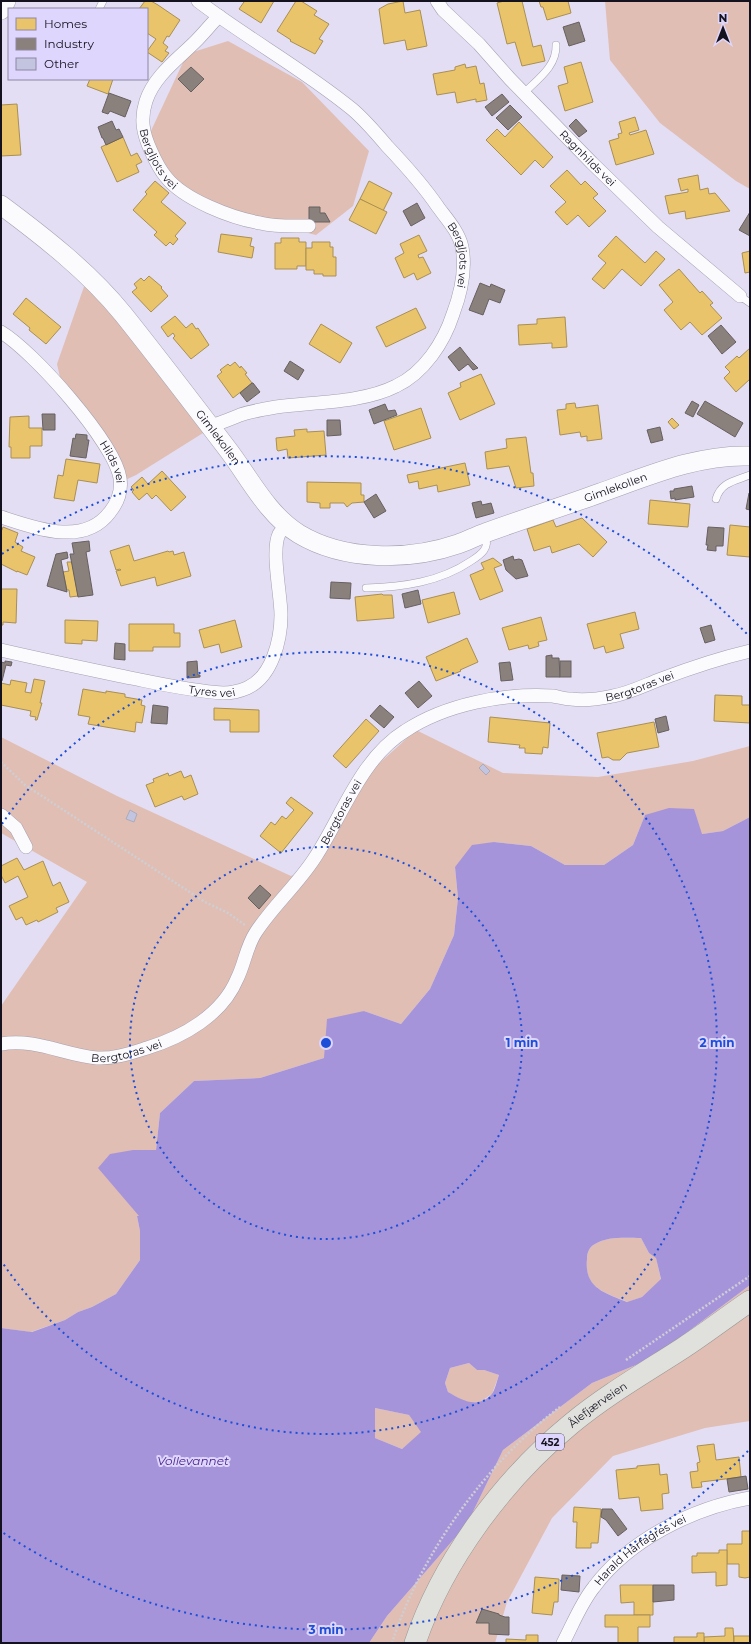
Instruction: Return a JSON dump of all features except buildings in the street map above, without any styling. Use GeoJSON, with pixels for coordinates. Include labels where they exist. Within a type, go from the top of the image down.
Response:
{"type":"FeatureCollection","features":[{"type":"Feature","properties":{"kind":"main road","name":"Ålefjærveien"},"geometry":{"type":"LineString","coordinates":[[415,1643],[431,1603],[454,1559],[517,1474],[571,1424],[620,1388],[684,1347],[750,1301]]}},
{"type":"Feature","properties":{"kind":"street"},"geometry":{"type":"LineString","coordinates":[[1,10],[6,1]]}},
{"type":"Feature","properties":{"kind":"street","name":"Bergljots vei"},"geometry":{"type":"LineString","coordinates":[[198,1],[304,73],[360,116],[414,175],[453,229],[462,245],[463,273],[458,301],[442,339],[426,362],[398,386],[354,398],[277,407],[252,412],[210,426]]}},
{"type":"Feature","properties":{"kind":"street","name":"Ragnhilds vei"},"geometry":{"type":"LineString","coordinates":[[437,1],[443,10],[479,44],[510,79],[629,200],[688,253],[745,300]]}},
{"type":"Feature","properties":{"kind":"street","name":"Bergljots vei"},"geometry":{"type":"LineString","coordinates":[[219,16],[157,81],[149,94],[142,121],[145,139],[166,178],[186,194],[198,201],[232,215],[260,223],[281,226],[308,226]]}},
{"type":"Feature","properties":{"kind":"street","name":"Gimlekollen"},"geometry":{"type":"LineString","coordinates":[[1,205],[74,264],[122,312],[210,426],[275,514],[287,525],[309,540],[322,545],[360,554],[386,556],[420,553],[458,544],[484,533],[689,463],[718,458],[750,456]]}},
{"type":"Feature","properties":{"kind":"street","name":"Hilds vei"},"geometry":{"type":"LineString","coordinates":[[1,332],[13,341],[46,372],[89,421],[101,439],[117,469],[120,478],[120,491],[114,508],[106,518],[98,525],[82,531],[55,532],[32,527],[1,517]]}},
{"type":"Feature","properties":{"kind":"street","name":"Tyres vei"},"geometry":{"type":"LineString","coordinates":[[1,650],[195,690],[225,693],[237,692],[247,688],[256,683],[272,661],[280,629],[281,615],[276,547],[279,534],[287,525]]}},
{"type":"Feature","properties":{"kind":"street","name":"Bergtoras vei"},"geometry":{"type":"LineString","coordinates":[[1,1044],[10,1042],[34,1044],[86,1056],[109,1058],[147,1048],[186,1032],[216,1010],[224,1002],[238,978],[245,954],[256,932],[315,857],[343,806],[370,764],[388,744],[404,731],[423,721],[465,705],[502,697],[554,696],[583,700],[613,696],[701,665],[750,651]]}},
{"type":"Feature","properties":{"kind":"street"},"geometry":{"type":"LineString","coordinates":[[1,815],[16,828],[26,847]]}},
{"type":"Feature","properties":{"kind":"street","name":"Harald Hårfagres vei"},"geometry":{"type":"LineString","coordinates":[[563,1643],[593,1587],[617,1561],[637,1545],[653,1535],[694,1515],[717,1506],[750,1498]]}},
{"type":"Feature","properties":{"kind":"lane"},"geometry":{"type":"LineString","coordinates":[[524,93],[545,73],[554,60],[556,44]]}},
{"type":"Feature","properties":{"kind":"lane"},"geometry":{"type":"LineString","coordinates":[[716,499],[723,486],[750,475]]}},
{"type":"Feature","properties":{"kind":"lane"},"geometry":{"type":"LineString","coordinates":[[366,588],[407,585],[440,577],[458,569],[483,554],[487,546],[484,533]]}},
{"type":"Feature","properties":{"kind":"path"},"geometry":{"type":"LineString","coordinates":[[1,762],[25,785],[205,902],[228,913],[256,932]]}},
{"type":"Feature","properties":{"kind":"shaded area"},"geometry":{"type":"Polygon","coordinates":[[[605,1],[750,1],[750,189],[736,181],[660,123],[610,60],[605,1]]]}},
{"type":"Feature","properties":{"kind":"shaded area"},"geometry":{"type":"Polygon","coordinates":[[[228,41],[302,82],[369,151],[353,206],[316,235],[235,215],[181,196],[149,135],[187,54],[228,41]]]}},
{"type":"Feature","properties":{"kind":"shaded area"},"geometry":{"type":"Polygon","coordinates":[[[87,278],[219,423],[136,475],[119,483],[119,480],[64,395],[57,364],[87,278]]]}},
{"type":"Feature","properties":{"kind":"shaded area"},"geometry":{"type":"Polygon","coordinates":[[[416,730],[503,773],[598,777],[693,761],[750,746],[750,817],[723,831],[702,834],[645,815],[633,845],[604,865],[565,865],[531,846],[494,842],[455,867],[458,898],[454,935],[430,989],[401,1024],[364,1011],[324,1058],[260,1078],[194,1081],[160,1113],[156,1150],[133,1150],[140,1216],[137,1216],[140,1231],[140,1260],[116,1294],[92,1307],[78,1312],[65,1320],[31,1332],[1,1328],[1,1006],[87,882],[1,833],[1,737],[117,796],[291,876],[321,861],[363,778],[416,730]]]}},
{"type":"Feature","properties":{"kind":"shaded area"},"geometry":{"type":"Polygon","coordinates":[[[624,1238],[641,1238],[649,1253],[656,1257],[661,1280],[642,1297],[628,1302],[611,1296],[598,1288],[589,1277],[587,1269],[587,1255],[591,1247],[600,1241],[624,1238]]]}},
{"type":"Feature","properties":{"kind":"shaded area"},"geometry":{"type":"Polygon","coordinates":[[[750,1285],[750,1421],[705,1428],[613,1456],[552,1518],[507,1602],[495,1643],[369,1643],[387,1616],[467,1524],[503,1450],[592,1383],[653,1358],[750,1285]]]}},
{"type":"Feature","properties":{"kind":"shaded area"},"geometry":{"type":"Polygon","coordinates":[[[469,1363],[477,1370],[484,1370],[499,1375],[492,1394],[480,1402],[465,1402],[448,1392],[445,1383],[450,1368],[469,1363]]]}},
{"type":"Feature","properties":{"kind":"shaded area"},"geometry":{"type":"Polygon","coordinates":[[[375,1408],[409,1415],[422,1432],[402,1449],[375,1438],[375,1408]]]}},
{"type":"Feature","properties":{"kind":"water","name":"Vollevannet"},"geometry":{"type":"Polygon","coordinates":[[[669,808],[694,809],[702,834],[723,831],[750,817],[750,1285],[653,1358],[592,1383],[503,1450],[467,1524],[387,1616],[369,1643],[1,1643],[1,1328],[32,1332],[65,1320],[78,1312],[92,1307],[116,1294],[140,1260],[140,1231],[137,1216],[139,1216],[98,1168],[110,1154],[133,1150],[156,1150],[160,1113],[194,1081],[260,1078],[324,1058],[327,1019],[364,1011],[401,1024],[430,989],[454,935],[458,898],[455,867],[472,845],[494,842],[531,846],[565,865],[604,865],[633,845],[645,815],[669,808]],[[624,1238],[600,1241],[591,1247],[587,1255],[587,1269],[589,1277],[598,1288],[611,1296],[627,1302],[642,1297],[661,1279],[656,1258],[649,1253],[641,1238],[624,1238]],[[469,1363],[450,1368],[445,1383],[448,1392],[469,1402],[480,1402],[491,1395],[499,1375],[484,1370],[477,1370],[469,1363]],[[375,1408],[375,1438],[402,1449],[421,1432],[409,1415],[375,1408]]]}}]}
